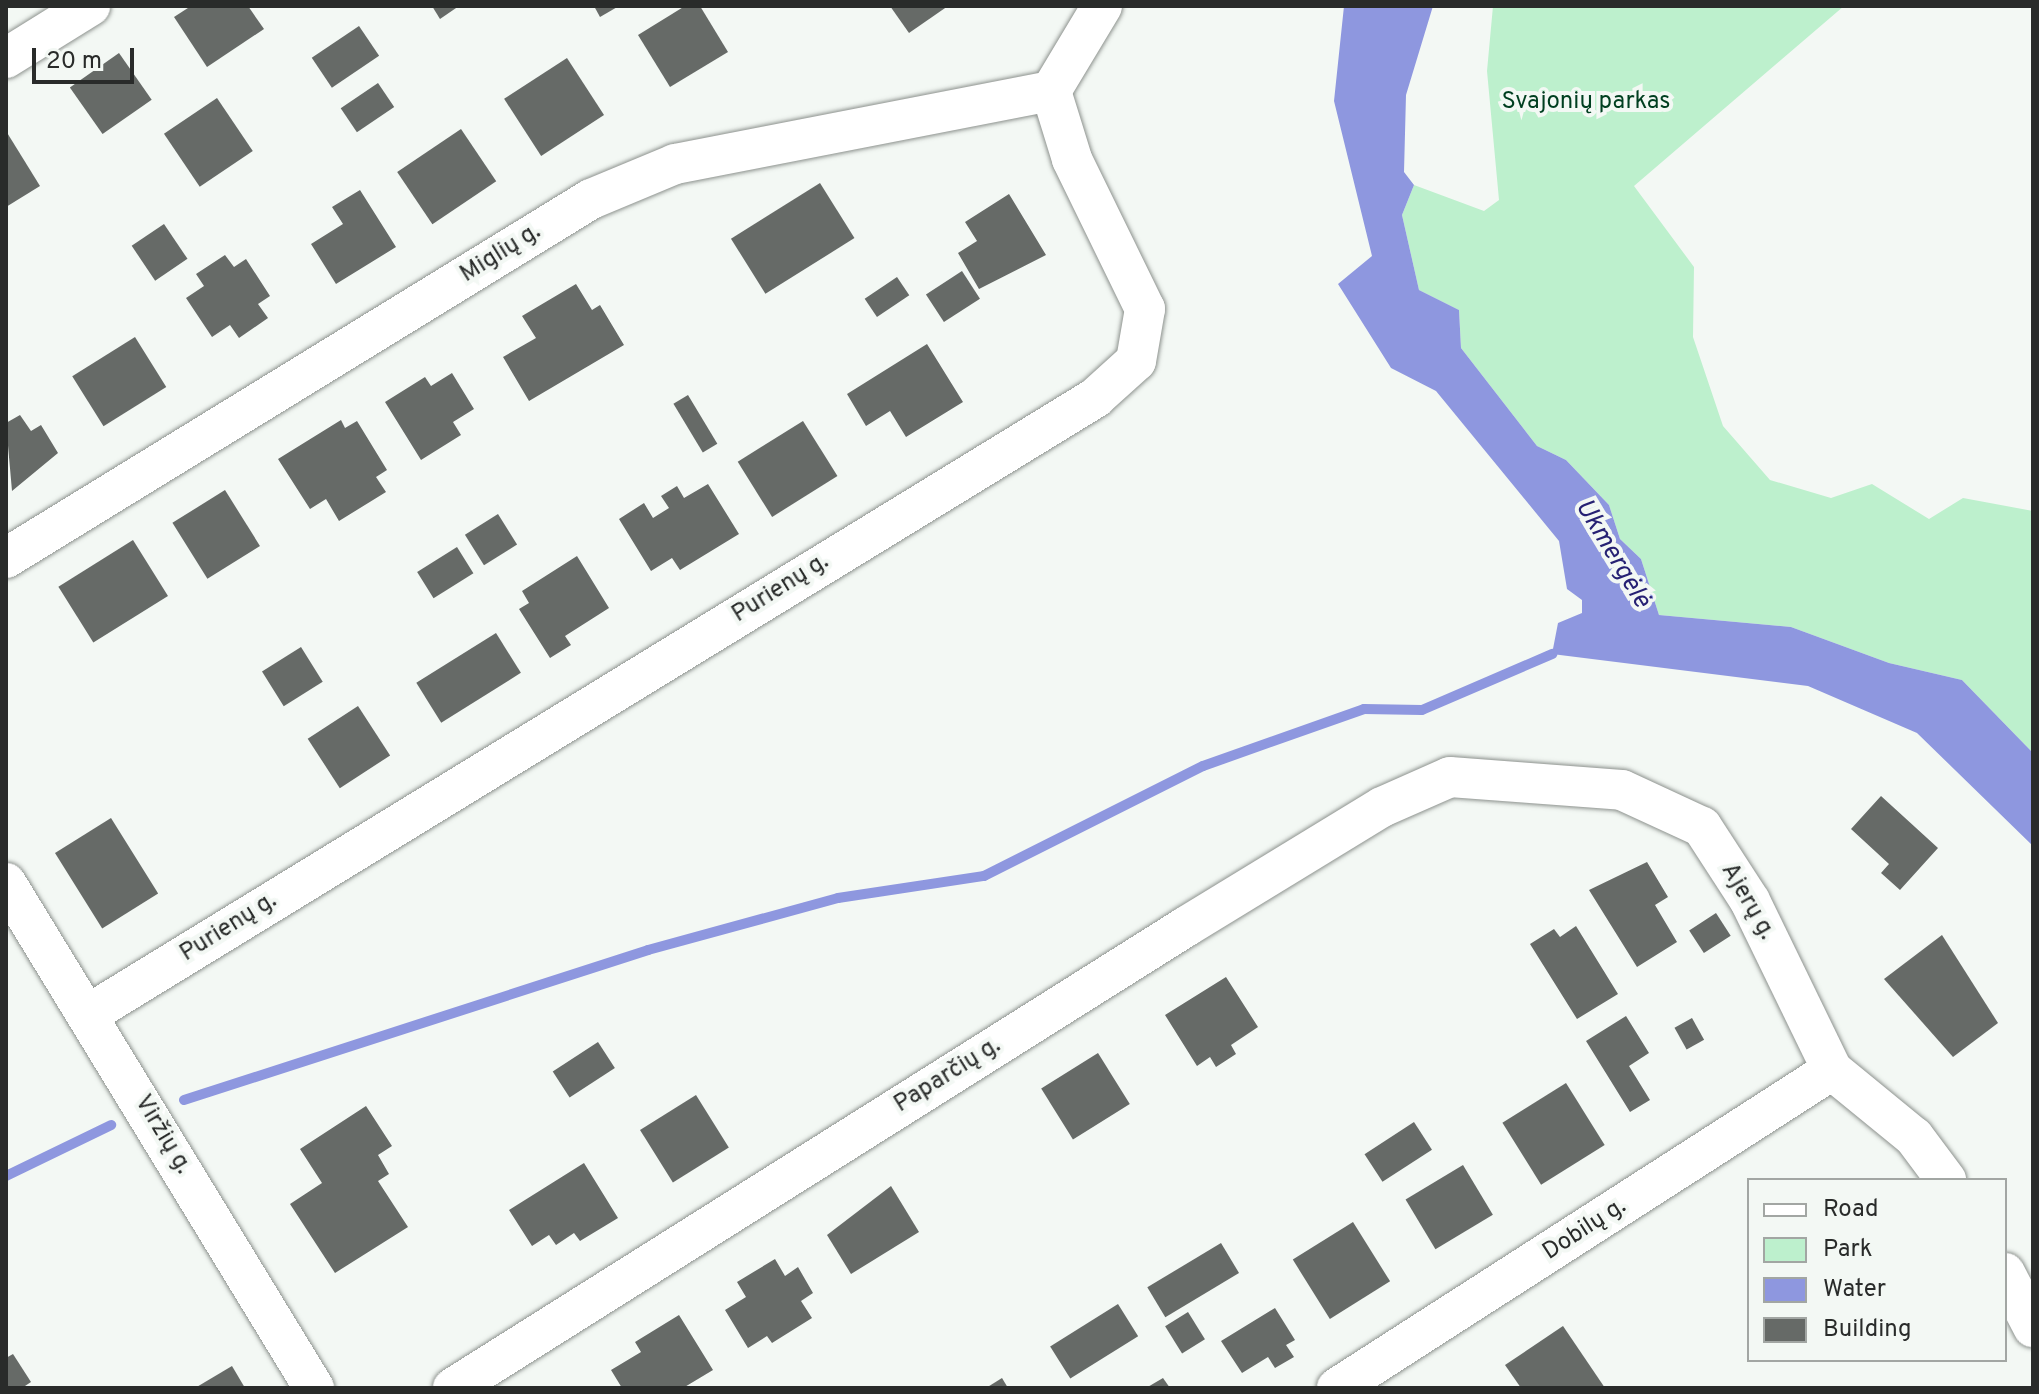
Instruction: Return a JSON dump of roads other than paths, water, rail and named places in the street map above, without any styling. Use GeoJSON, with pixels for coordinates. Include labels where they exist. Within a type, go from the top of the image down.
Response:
{"type":"FeatureCollection","features":[{"type":"Feature","properties":{"kind":"street"},"geometry":{"type":"LineString","coordinates":[[6,58],[90,6]]}},
{"type":"Feature","properties":{"kind":"street"},"geometry":{"type":"LineString","coordinates":[[1051,91],[1102,6]]}},
{"type":"Feature","properties":{"kind":"street","name":"Miglių g."},"geometry":{"type":"LineString","coordinates":[[6,558],[591,199],[675,164],[1051,91]]}},
{"type":"Feature","properties":{"kind":"street","name":"Purienų g."},"geometry":{"type":"LineString","coordinates":[[89,1014],[1095,398],[1136,361],[1145,309],[1072,159],[1051,91]]}},
{"type":"Feature","properties":{"kind":"street","name":"Ajerų g."},"geometry":{"type":"LineString","coordinates":[[1450,777],[1622,790],[1702,827],[1750,901],[1832,1070],[1914,1137],[1945,1178]]}},
{"type":"Feature","properties":{"kind":"street","name":"Paparčių g."},"geometry":{"type":"LineString","coordinates":[[453,1388],[1187,926],[1382,807],[1450,777]]}},
{"type":"Feature","properties":{"kind":"street","name":"Viržių g."},"geometry":{"type":"LineString","coordinates":[[6,883],[89,1014],[314,1388]]}},
{"type":"Feature","properties":{"kind":"street","name":"Dobilų g."},"geometry":{"type":"LineString","coordinates":[[1337,1388],[1832,1070]]}},
{"type":"Feature","properties":{"kind":"street"},"geometry":{"type":"LineString","coordinates":[[2007,1277],[2033,1327]]}},
{"type":"Feature","properties":{"kind":"water","name":"Ukmergėlė"},"geometry":{"type":"Polygon","coordinates":[[[1344,6],[1433,6],[1406,95],[1404,172],[1414,185],[1402,215],[1419,290],[1459,310],[1461,348],[1537,446],[1566,460],[1609,505],[1620,539],[1641,559],[1659,615],[1791,627],[1889,663],[1962,680],[2033,753],[2033,846],[1917,733],[1808,686],[1552,654],[1558,623],[1582,613],[1582,600],[1567,589],[1559,541],[1436,391],[1391,368],[1338,284],[1372,256],[1334,101],[1344,6]]]}},
{"type":"Feature","properties":{"kind":"waterway"},"geometry":{"type":"LineString","coordinates":[[184,1100],[648,950],[838,898],[984,876],[1203,766],[1364,709],[1422,710],[1552,654]]}},
{"type":"Feature","properties":{"kind":"waterway"},"geometry":{"type":"LineString","coordinates":[[6,1176],[111,1125]]}},
{"type":"Feature","properties":{"kind":"park label","name":"Svajonių parkas"},"geometry":{"type":"Point","coordinates":[1586,103]}}]}
